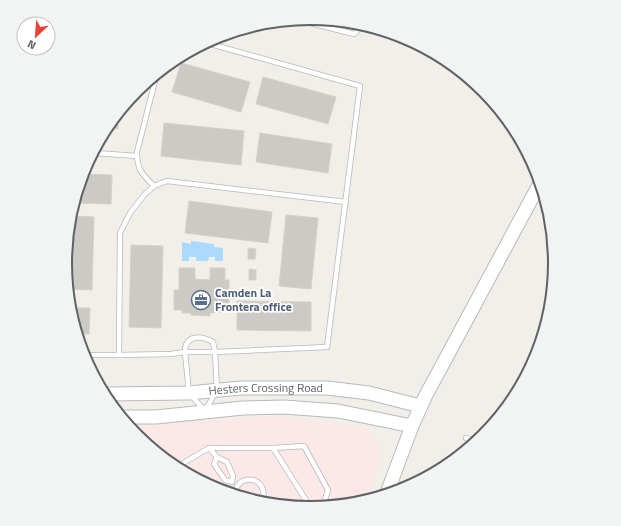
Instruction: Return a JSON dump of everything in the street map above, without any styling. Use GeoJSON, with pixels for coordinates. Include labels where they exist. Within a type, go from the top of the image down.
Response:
{"type":"FeatureCollection","features":[{"type":"Feature","properties":{"kind":"street"},"geometry":{"type":"LineString","coordinates":[[389,487],[420,406],[537,189]]}},
{"type":"Feature","properties":{"kind":"street"},"geometry":{"type":"LineString","coordinates":[[205,411],[214,400],[226,397],[272,394],[284,387]]}},
{"type":"Feature","properties":{"kind":"street","name":"Hesters Crossing Road"},"geometry":{"type":"LineString","coordinates":[[112,394],[189,393],[241,388],[327,388],[369,393],[420,406]]}},
{"type":"Feature","properties":{"kind":"street","name":"Hesters Crossing Road"},"geometry":{"type":"LineString","coordinates":[[130,417],[156,417],[205,411],[284,406],[322,409],[412,426]]}},
{"type":"Feature","properties":{"kind":"lane"},"geometry":{"type":"LineString","coordinates":[[321,26],[354,34],[358,30]]}},
{"type":"Feature","properties":{"kind":"lane"},"geometry":{"type":"LineString","coordinates":[[91,355],[171,354],[185,352],[327,347],[360,86],[215,45]]}},
{"type":"Feature","properties":{"kind":"lane"},"geometry":{"type":"LineString","coordinates":[[154,84],[137,156],[137,163],[143,175],[154,186]]}},
{"type":"Feature","properties":{"kind":"lane"},"geometry":{"type":"LineString","coordinates":[[99,153],[137,156]]}},
{"type":"Feature","properties":{"kind":"lane"},"geometry":{"type":"LineString","coordinates":[[119,355],[120,232],[130,213],[144,195],[154,186],[167,181],[346,202]]}},
{"type":"Feature","properties":{"kind":"lane"},"geometry":{"type":"LineString","coordinates":[[203,338],[213,342],[217,390],[205,411],[189,393],[185,352],[187,341],[203,338]]}},
{"type":"Feature","properties":{"kind":"lane"},"geometry":{"type":"LineString","coordinates":[[466,438],[470,439]]}},
{"type":"Feature","properties":{"kind":"lane"},"geometry":{"type":"LineString","coordinates":[[182,464],[209,448],[274,448],[304,446],[328,490],[325,500]]}},
{"type":"Feature","properties":{"kind":"lane"},"geometry":{"type":"LineString","coordinates":[[209,448],[217,457],[227,462],[233,476],[232,482]]}},
{"type":"Feature","properties":{"kind":"lane"},"geometry":{"type":"LineString","coordinates":[[274,448],[307,501]]}},
{"type":"Feature","properties":{"kind":"lane"},"geometry":{"type":"LineString","coordinates":[[217,457],[214,464],[225,480],[232,482],[237,486],[245,480],[254,480],[262,486],[264,490],[263,496]]}},
{"type":"Feature","properties":{"kind":"shaded area"},"geometry":{"type":"Polygon","coordinates":[[[276,416],[367,428],[381,450],[369,494],[342,499],[310,501],[279,499],[249,493],[219,483],[191,469],[166,452],[138,426],[276,416]]]}},
{"type":"Feature","properties":{"kind":"water"},"geometry":{"type":"Polygon","coordinates":[[[191,241],[214,244],[214,247],[223,248],[223,261],[215,261],[215,257],[209,257],[208,261],[196,261],[196,257],[189,257],[189,261],[182,261],[182,242],[191,244],[191,241]]]}},
{"type":"Feature","properties":{"kind":"building"},"geometry":{"type":"Polygon","coordinates":[[[181,63],[250,82],[241,112],[172,92],[181,63]]]}},
{"type":"Feature","properties":{"kind":"building"},"geometry":{"type":"Polygon","coordinates":[[[263,77],[336,97],[328,124],[256,104],[263,77]]]}},
{"type":"Feature","properties":{"kind":"building"},"geometry":{"type":"Polygon","coordinates":[[[164,123],[244,131],[241,165],[161,156],[164,123]]]}},
{"type":"Feature","properties":{"kind":"building"},"geometry":{"type":"Polygon","coordinates":[[[260,133],[332,144],[328,173],[256,162],[260,133]]]}},
{"type":"Feature","properties":{"kind":"building"},"geometry":{"type":"Polygon","coordinates":[[[90,174],[112,175],[111,204],[80,203],[90,174]]]}},
{"type":"Feature","properties":{"kind":"building"},"geometry":{"type":"Polygon","coordinates":[[[189,201],[272,212],[268,243],[185,233],[189,201]]]}},
{"type":"Feature","properties":{"kind":"building"},"geometry":{"type":"Polygon","coordinates":[[[286,215],[318,218],[311,289],[279,286],[286,215]]]}},
{"type":"Feature","properties":{"kind":"building"},"geometry":{"type":"Polygon","coordinates":[[[77,216],[94,217],[92,290],[74,289],[72,263],[77,216]]]}},
{"type":"Feature","properties":{"kind":"building"},"geometry":{"type":"Polygon","coordinates":[[[131,245],[163,246],[161,328],[129,327],[131,245]]]}},
{"type":"Feature","properties":{"kind":"building"},"geometry":{"type":"Polygon","coordinates":[[[248,248],[256,249],[255,259],[248,259],[248,248]]]}},
{"type":"Feature","properties":{"kind":"building","name":"Camden La Frontera office"},"geometry":{"type":"Polygon","coordinates":[[[179,268],[195,268],[195,279],[210,280],[210,268],[225,268],[225,280],[229,280],[229,311],[210,313],[210,316],[191,315],[191,313],[182,313],[182,310],[174,310],[174,290],[179,290],[179,268]]]}},
{"type":"Feature","properties":{"kind":"building"},"geometry":{"type":"Polygon","coordinates":[[[249,269],[256,270],[256,280],[249,280],[249,269]]]}},
{"type":"Feature","properties":{"kind":"building"},"geometry":{"type":"Polygon","coordinates":[[[237,301],[311,302],[311,331],[237,330],[237,301]]]}},
{"type":"Feature","properties":{"kind":"building"},"geometry":{"type":"Polygon","coordinates":[[[77,308],[90,308],[89,334],[83,334],[77,308]]]}},
{"type":"Feature","properties":{"kind":"place","name":"Camden La Frontera office"},"geometry":{"type":"Point","coordinates":[201,300]}}]}
